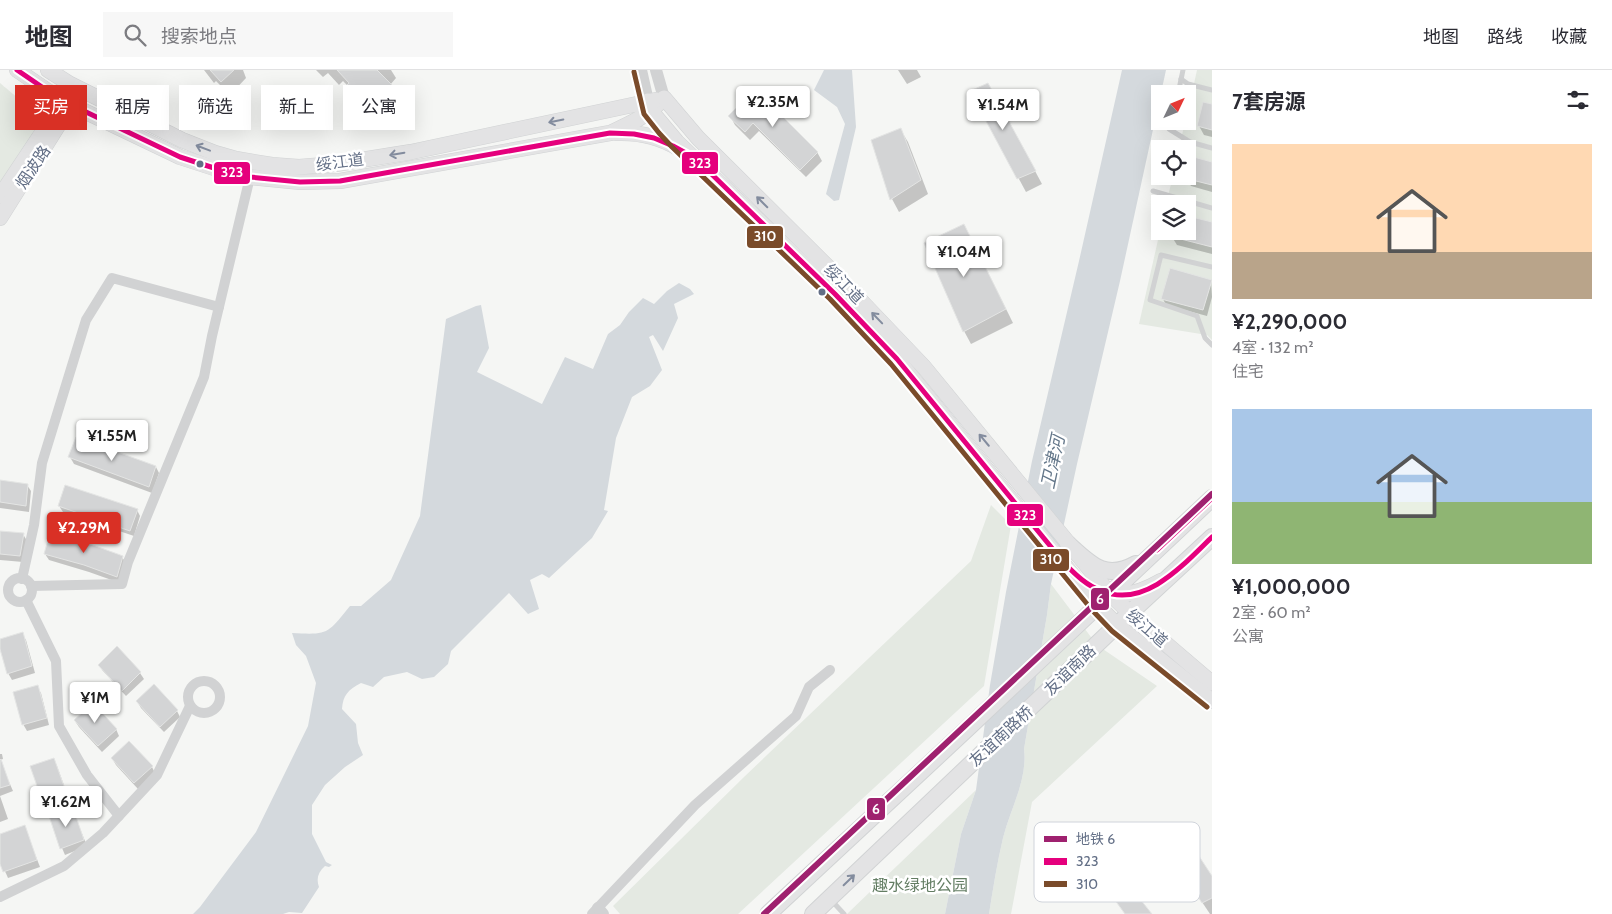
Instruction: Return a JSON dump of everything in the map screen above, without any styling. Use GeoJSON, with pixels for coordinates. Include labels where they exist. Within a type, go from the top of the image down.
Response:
{"type":"FeatureCollection","features":[{"type":"Feature","properties":{"kind":"main road","name":"绥江道"},"geometry":{"type":"LineString","coordinates":[[18,70],[40,85]]}},
{"type":"Feature","properties":{"kind":"main road","name":"绥江道"},"geometry":{"type":"LineString","coordinates":[[48,70],[72,85]]}},
{"type":"Feature","properties":{"kind":"main road","name":"绥江道"},"geometry":{"type":"LineString","coordinates":[[87,93],[182,140],[215,153],[236,159],[272,165],[299,167],[336,164],[411,152],[604,111],[650,106]]}},
{"type":"Feature","properties":{"kind":"main road","name":"绥江道"},"geometry":{"type":"LineString","coordinates":[[87,113],[180,157],[214,168],[250,177],[300,182],[340,181],[610,133],[631,124],[650,106],[664,98],[698,138],[893,334],[942,389],[1110,594],[1212,683]]}},
{"type":"Feature","properties":{"kind":"main road","name":"绥江道"},"geometry":{"type":"LineString","coordinates":[[650,106],[677,142],[835,294],[897,359],[1097,605],[1117,625],[1212,701]]}},
{"type":"Feature","properties":{"kind":"main road"},"geometry":{"type":"LineString","coordinates":[[650,106],[698,138]]}},
{"type":"Feature","properties":{"kind":"main road","name":"烟波路"},"geometry":{"type":"LineString","coordinates":[[0,196],[44,130]]}},
{"type":"Feature","properties":{"kind":"main road","name":"烟波路"},"geometry":{"type":"LineString","coordinates":[[0,218],[51,130]]}},
{"type":"Feature","properties":{"kind":"main road"},"geometry":{"type":"LineString","coordinates":[[610,133],[627,132],[655,137],[672,144],[695,158]]}},
{"type":"Feature","properties":{"kind":"main road","name":"友谊南路"},"geometry":{"type":"LineString","coordinates":[[1044,656],[1212,498]]}},
{"type":"Feature","properties":{"kind":"main road","name":"友谊南路"},"geometry":{"type":"LineString","coordinates":[[1038,702],[1117,625],[1212,537]]}},
{"type":"Feature","properties":{"kind":"main road"},"geometry":{"type":"LineString","coordinates":[[1068,544],[1094,566],[1108,572],[1125,569],[1151,555]]}},
{"type":"Feature","properties":{"kind":"main road"},"geometry":{"type":"LineString","coordinates":[[1065,564],[1090,586],[1110,594],[1129,594],[1141,591],[1170,576]]}},
{"type":"Feature","properties":{"kind":"main road","name":"友谊南路桥"},"geometry":{"type":"LineString","coordinates":[[768,914],[1044,656]]}},
{"type":"Feature","properties":{"kind":"main road","name":"友谊南路桥"},"geometry":{"type":"LineString","coordinates":[[830,898],[1038,702]]}},
{"type":"Feature","properties":{"kind":"main road"},"geometry":{"type":"LineString","coordinates":[[813,914],[830,898]]}},
{"type":"Feature","properties":{"kind":"street"},"geometry":{"type":"LineString","coordinates":[[641,70],[650,106]]}},
{"type":"Feature","properties":{"kind":"street"},"geometry":{"type":"LineString","coordinates":[[656,70],[664,98]]}},
{"type":"Feature","properties":{"kind":"street"},"geometry":{"type":"LineString","coordinates":[[31,586],[122,584],[128,562],[204,377],[250,177]]}},
{"type":"Feature","properties":{"kind":"street"},"geometry":{"type":"LineString","coordinates":[[22,579],[34,524],[42,463],[86,320],[112,278],[219,307]]}},
{"type":"Feature","properties":{"kind":"street"},"geometry":{"type":"LineString","coordinates":[[22,579],[31,586],[31,594],[22,602],[14,601],[4,588],[15,580],[22,579]]}},
{"type":"Feature","properties":{"kind":"street"},"geometry":{"type":"LineString","coordinates":[[26,600],[56,661],[59,726],[87,775],[119,816]]}},
{"type":"Feature","properties":{"kind":"street"},"geometry":{"type":"LineString","coordinates":[[598,912],[695,805],[796,716],[809,687],[830,670]]}},
{"type":"Feature","properties":{"kind":"street"},"geometry":{"type":"LineString","coordinates":[[0,897],[64,866],[104,833],[157,775],[190,706]]}},
{"type":"Feature","properties":{"kind":"lane"},"geometry":{"type":"LineString","coordinates":[[1180,85],[1183,70]]}},
{"type":"Feature","properties":{"kind":"lane"},"geometry":{"type":"LineString","coordinates":[[1182,79],[1188,84],[1212,90]]}},
{"type":"Feature","properties":{"kind":"lane"},"geometry":{"type":"LineString","coordinates":[[1172,130],[1190,142],[1212,148]]}},
{"type":"Feature","properties":{"kind":"lane"},"geometry":{"type":"LineString","coordinates":[[1153,190],[1212,208]]}},
{"type":"Feature","properties":{"kind":"lane"},"geometry":{"type":"LineString","coordinates":[[1212,267],[1161,255],[1150,300],[1197,316],[1205,338],[1212,346]]}},
{"type":"Feature","properties":{"kind":"lane"},"geometry":{"type":"LineString","coordinates":[[830,898],[844,914]]}},
{"type":"Feature","properties":{"kind":"green space"},"geometry":{"type":"Polygon","coordinates":[[[1197,70],[1212,70],[1212,340],[1207,335],[1139,324],[1158,240],[1196,240],[1196,195],[1168,195],[1171,185],[1196,185],[1196,140],[1181,140],[1183,130],[1196,130],[1196,85],[1194,85],[1197,70]]]}},
{"type":"Feature","properties":{"kind":"green space"},"geometry":{"type":"Polygon","coordinates":[[[0,83],[15,96],[15,130],[34,130],[0,187],[0,83]]]}},
{"type":"Feature","properties":{"kind":"green space"},"geometry":{"type":"Polygon","coordinates":[[[991,505],[1011,525],[984,686],[738,914],[620,914],[613,906],[744,777],[971,561],[991,505]]]}},
{"type":"Feature","properties":{"kind":"green space"},"geometry":{"type":"Polygon","coordinates":[[[1051,584],[1097,645],[1157,686],[1032,802],[1011,914],[989,914],[1003,838],[1021,783],[1025,760],[1024,749],[1051,584]]]}},
{"type":"Feature","properties":{"kind":"green space","name":"趣水绿地公园"},"geometry":{"type":"Polygon","coordinates":[[[976,790],[961,834],[945,914],[847,914],[976,790]]]}},
{"type":"Feature","properties":{"kind":"water"},"geometry":{"type":"Polygon","coordinates":[[[824,70],[852,70],[856,127],[839,200],[834,201],[826,194],[845,124],[837,107],[814,90],[824,70]]]}},
{"type":"Feature","properties":{"kind":"water","name":"卫津河"},"geometry":{"type":"Polygon","coordinates":[[[1122,70],[1166,70],[1163,85],[1151,85],[1151,130],[1153,130],[1051,584],[1024,749],[1025,760],[1021,783],[1003,838],[989,914],[945,914],[961,834],[976,790],[990,685],[1032,461],[1122,70]]]}},
{"type":"Feature","properties":{"kind":"water"},"geometry":{"type":"Polygon","coordinates":[[[679,283],[690,289],[694,294],[674,304],[678,318],[663,351],[653,335],[649,337],[662,370],[650,386],[632,397],[616,438],[604,510],[608,511],[592,538],[549,578],[542,574],[530,580],[539,609],[528,614],[509,593],[451,651],[448,664],[434,677],[422,679],[407,672],[384,677],[373,687],[361,683],[347,693],[342,709],[356,724],[358,743],[363,755],[345,767],[325,785],[312,805],[312,834],[326,862],[332,865],[329,867],[325,866],[319,873],[319,887],[302,913],[193,914],[256,832],[308,726],[316,683],[306,656],[296,645],[292,633],[313,634],[326,631],[350,606],[361,606],[391,580],[420,516],[446,319],[481,305],[489,348],[477,372],[542,404],[565,357],[593,369],[608,334],[620,325],[629,312],[643,298],[654,304],[667,291],[679,283]]]}},
{"type":"Feature","properties":{"kind":"building"},"geometry":{"type":"Polygon","coordinates":[[[210,70],[234,70],[221,82],[210,70]]]}},
{"type":"Feature","properties":{"kind":"building"},"geometry":{"type":"Polygon","coordinates":[[[337,70],[377,70],[392,85],[347,85],[349,83],[337,70]]]}},
{"type":"Feature","properties":{"kind":"building"},"geometry":{"type":"Polygon","coordinates":[[[988,83],[1036,171],[1017,179],[970,91],[988,83]]]}},
{"type":"Feature","properties":{"kind":"building"},"geometry":{"type":"Polygon","coordinates":[[[755,89],[818,152],[800,170],[753,123],[745,132],[728,116],[755,89]]]}},
{"type":"Feature","properties":{"kind":"building"},"geometry":{"type":"Polygon","coordinates":[[[1203,102],[1212,104],[1212,130],[1197,126],[1203,102]]]}},
{"type":"Feature","properties":{"kind":"building"},"geometry":{"type":"Polygon","coordinates":[[[901,128],[921,180],[890,200],[871,140],[901,128]]]}},
{"type":"Feature","properties":{"kind":"building"},"geometry":{"type":"Polygon","coordinates":[[[1196,158],[1212,162],[1212,185],[1196,181],[1196,158]]]}},
{"type":"Feature","properties":{"kind":"building"},"geometry":{"type":"Polygon","coordinates":[[[1196,218],[1212,222],[1212,247],[1185,240],[1196,240],[1196,218]]]}},
{"type":"Feature","properties":{"kind":"building"},"geometry":{"type":"Polygon","coordinates":[[[964,224],[1006,309],[963,332],[924,243],[964,224]]]}},
{"type":"Feature","properties":{"kind":"building"},"geometry":{"type":"Polygon","coordinates":[[[1170,268],[1212,280],[1203,310],[1161,299],[1170,268]]]}},
{"type":"Feature","properties":{"kind":"building"},"geometry":{"type":"Polygon","coordinates":[[[76,437],[156,466],[149,487],[68,457],[76,437]]]}},
{"type":"Feature","properties":{"kind":"building"},"geometry":{"type":"Polygon","coordinates":[[[0,480],[28,484],[26,506],[0,502],[0,480]]]}},
{"type":"Feature","properties":{"kind":"building"},"geometry":{"type":"Polygon","coordinates":[[[65,485],[138,509],[130,531],[58,506],[65,485]]]}},
{"type":"Feature","properties":{"kind":"building"},"geometry":{"type":"Polygon","coordinates":[[[0,531],[24,533],[20,556],[0,554],[0,531]]]}},
{"type":"Feature","properties":{"kind":"building"},"geometry":{"type":"Polygon","coordinates":[[[50,533],[90,544],[123,556],[117,577],[84,565],[44,554],[50,533]]]}},
{"type":"Feature","properties":{"kind":"building"},"geometry":{"type":"Polygon","coordinates":[[[23,632],[32,666],[7,674],[0,649],[0,639],[23,632]]]}},
{"type":"Feature","properties":{"kind":"building"},"geometry":{"type":"Polygon","coordinates":[[[117,646],[141,672],[122,691],[98,665],[117,646]]]}},
{"type":"Feature","properties":{"kind":"building"},"geometry":{"type":"Polygon","coordinates":[[[154,684],[178,710],[160,727],[136,701],[154,684]]]}},
{"type":"Feature","properties":{"kind":"building"},"geometry":{"type":"Polygon","coordinates":[[[38,685],[47,718],[22,725],[13,692],[38,685]]]}},
{"type":"Feature","properties":{"kind":"building"},"geometry":{"type":"Polygon","coordinates":[[[93,703],[117,729],[98,746],[74,720],[93,703]]]}},
{"type":"Feature","properties":{"kind":"building"},"geometry":{"type":"Polygon","coordinates":[[[129,741],[153,766],[134,783],[111,758],[129,741]]]}},
{"type":"Feature","properties":{"kind":"building"},"geometry":{"type":"Polygon","coordinates":[[[54,758],[66,792],[42,800],[30,766],[54,758]]]}},
{"type":"Feature","properties":{"kind":"building"},"geometry":{"type":"Polygon","coordinates":[[[0,760],[10,785],[0,788],[0,760]]]}},
{"type":"Feature","properties":{"kind":"building"},"geometry":{"type":"Polygon","coordinates":[[[73,808],[84,840],[60,849],[49,816],[73,808]]]}},
{"type":"Feature","properties":{"kind":"building"},"geometry":{"type":"Polygon","coordinates":[[[25,825],[37,860],[3,872],[0,864],[0,834],[25,825]]]}},
{"type":"Feature","properties":{"kind":"building"},"geometry":{"type":"Polygon","coordinates":[[[1200,858],[1212,876],[1212,898],[1202,903],[1200,900],[1200,858]]]}},
{"type":"Feature","properties":{"kind":"building"},"geometry":{"type":"Polygon","coordinates":[[[1116,902],[1142,902],[1152,914],[1125,914],[1116,902]]]}},
{"type":"Feature","properties":{"kind":"metro line","name":"6"},"geometry":{"type":"LineString","coordinates":[[764,914],[1212,494]]}},
{"type":"Feature","properties":{"kind":"transit line","name":"323"},"geometry":{"type":"LineString","coordinates":[[17,70],[61,100],[180,157],[250,177],[300,182],[340,181],[610,133],[634,134],[654,138],[695,158],[835,294],[897,359],[1065,564],[1087,583],[1102,591],[1118,595],[1133,594],[1148,589],[1176,571],[1212,537]]}},
{"type":"Feature","properties":{"kind":"transit line","name":"310"},"geometry":{"type":"LineString","coordinates":[[634,72],[644,114],[659,133],[830,299],[891,364],[1092,610],[1112,631],[1207,707]]}},
{"type":"Feature","properties":{"kind":"transit line","name":"323"},"geometry":{"type":"LineString","coordinates":[[1157,550],[1212,498]]}}]}
